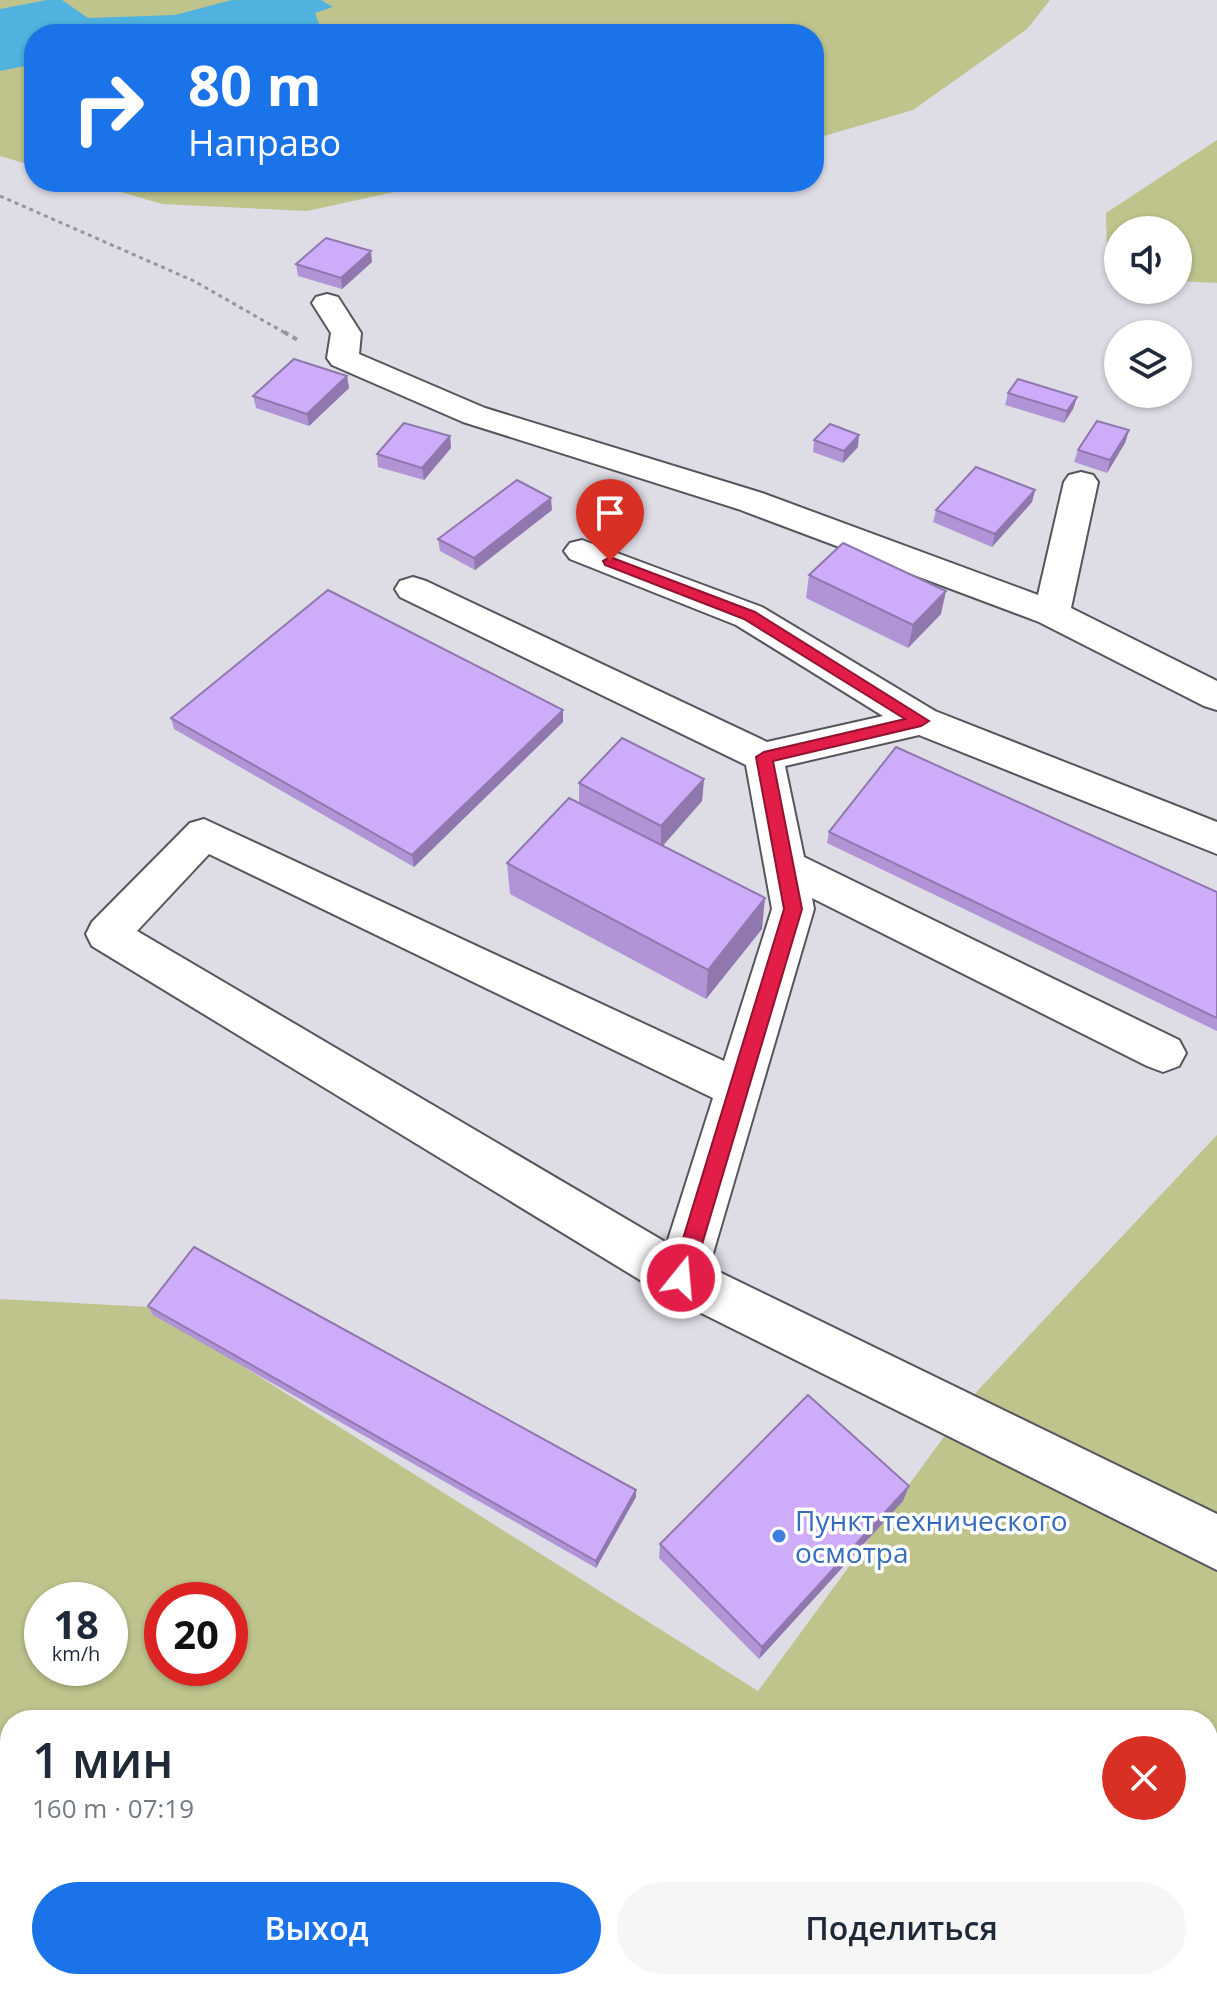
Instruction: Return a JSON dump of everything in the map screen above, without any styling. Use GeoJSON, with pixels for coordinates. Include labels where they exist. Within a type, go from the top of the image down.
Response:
{"type":"FeatureCollection","features":[{"type":"Feature","properties":{"kind":"lane"},"geometry":{"type":"LineString","coordinates":[[327,303],[346,333],[343,358],[474,415],[750,501],[1052,613],[1217,697]]}},
{"type":"Feature","properties":{"kind":"lane"},"geometry":{"type":"LineString","coordinates":[[1052,613],[1081,482]]}},
{"type":"Feature","properties":{"kind":"lane"},"geometry":{"type":"LineString","coordinates":[[582,551],[749,616],[921,721],[1217,839]]}},
{"type":"Feature","properties":{"kind":"lane"},"geometry":{"type":"LineString","coordinates":[[413,589],[764,757],[921,721]]}},
{"type":"Feature","properties":{"kind":"lane"},"geometry":{"type":"LineString","coordinates":[[681,1278],[793,909],[764,757]]}},
{"type":"Feature","properties":{"kind":"lane"},"geometry":{"type":"LineString","coordinates":[[739,1089],[204,834],[107,934],[681,1278],[1217,1543]]}},
{"type":"Feature","properties":{"kind":"lane"},"geometry":{"type":"LineString","coordinates":[[785,866],[1163,1053]]}},
{"type":"Feature","properties":{"kind":"path"},"geometry":{"type":"LineString","coordinates":[[0,196],[194,281],[299,342],[343,358]]}},
{"type":"Feature","properties":{"kind":"green space"},"geometry":{"type":"Polygon","coordinates":[[[0,0],[1050,0],[1027,29],[913,110],[824,136],[824,24],[24,24],[24,163],[0,156],[0,0]]]}},
{"type":"Feature","properties":{"kind":"green space"},"geometry":{"type":"Polygon","coordinates":[[[1217,140],[1217,283],[1192,282],[1192,216],[1106,216],[1106,213],[1217,140]]]}},
{"type":"Feature","properties":{"kind":"green space"},"geometry":{"type":"Polygon","coordinates":[[[121,192],[394,192],[307,211],[162,204],[121,192]]]}},
{"type":"Feature","properties":{"kind":"green space"},"geometry":{"type":"Polygon","coordinates":[[[1217,1135],[1217,1710],[0,1710],[0,1299],[149,1307],[758,1691],[979,1389],[1217,1135]]]}},
{"type":"Feature","properties":{"kind":"water"},"geometry":{"type":"Polygon","coordinates":[[[62,0],[88,18],[175,15],[232,0],[321,0],[333,7],[315,13],[319,24],[24,24],[24,66],[0,71],[0,9],[62,0]]]}},
{"type":"Feature","properties":{"kind":"building"},"geometry":{"type":"Polygon","coordinates":[[[326,238],[371,251],[341,278],[296,264],[326,238]]]}},
{"type":"Feature","properties":{"kind":"building"},"geometry":{"type":"Polygon","coordinates":[[[294,359],[347,376],[307,414],[253,396],[294,359]]]}},
{"type":"Feature","properties":{"kind":"building"},"geometry":{"type":"Polygon","coordinates":[[[1018,379],[1077,397],[1067,411],[1008,393],[1018,379]]]}},
{"type":"Feature","properties":{"kind":"building"},"geometry":{"type":"Polygon","coordinates":[[[1097,421],[1129,430],[1110,460],[1078,450],[1097,421]]]}},
{"type":"Feature","properties":{"kind":"building"},"geometry":{"type":"Polygon","coordinates":[[[404,423],[450,436],[422,468],[377,454],[404,423]]]}},
{"type":"Feature","properties":{"kind":"building"},"geometry":{"type":"Polygon","coordinates":[[[830,424],[859,435],[844,451],[814,440],[830,424]]]}},
{"type":"Feature","properties":{"kind":"building"},"geometry":{"type":"Polygon","coordinates":[[[976,467],[1035,490],[995,534],[936,510],[976,467]]]}},
{"type":"Feature","properties":{"kind":"building"},"geometry":{"type":"Polygon","coordinates":[[[517,480],[551,498],[474,558],[438,539],[517,480]]]}},
{"type":"Feature","properties":{"kind":"building"},"geometry":{"type":"Polygon","coordinates":[[[843,543],[946,591],[913,625],[809,575],[843,543]]]}},
{"type":"Feature","properties":{"kind":"building"},"geometry":{"type":"Polygon","coordinates":[[[328,590],[563,710],[412,855],[171,718],[328,590]]]}},
{"type":"Feature","properties":{"kind":"building"},"geometry":{"type":"Polygon","coordinates":[[[622,738],[704,779],[661,826],[579,783],[622,738]]]}},
{"type":"Feature","properties":{"kind":"building"},"geometry":{"type":"Polygon","coordinates":[[[896,747],[1217,892],[1217,1018],[829,832],[896,747]]]}},
{"type":"Feature","properties":{"kind":"building"},"geometry":{"type":"Polygon","coordinates":[[[569,798],[765,898],[708,970],[507,863],[569,798]]]}},
{"type":"Feature","properties":{"kind":"building"},"geometry":{"type":"Polygon","coordinates":[[[194,1247],[636,1490],[596,1561],[148,1306],[194,1247]]]}},
{"type":"Feature","properties":{"kind":"building"},"geometry":{"type":"Polygon","coordinates":[[[808,1395],[909,1486],[762,1647],[660,1544],[808,1395]]]}},
{"type":"Feature","properties":{"kind":"place","name":"Пункт технического осмотра"},"geometry":{"type":"Point","coordinates":[779,1536]}},
{"type":"Feature","properties":{"kind":"route"},"geometry":{"type":"LineString","coordinates":[[610,561],[749,616],[921,721],[764,757],[793,909],[681,1278]]}}]}
